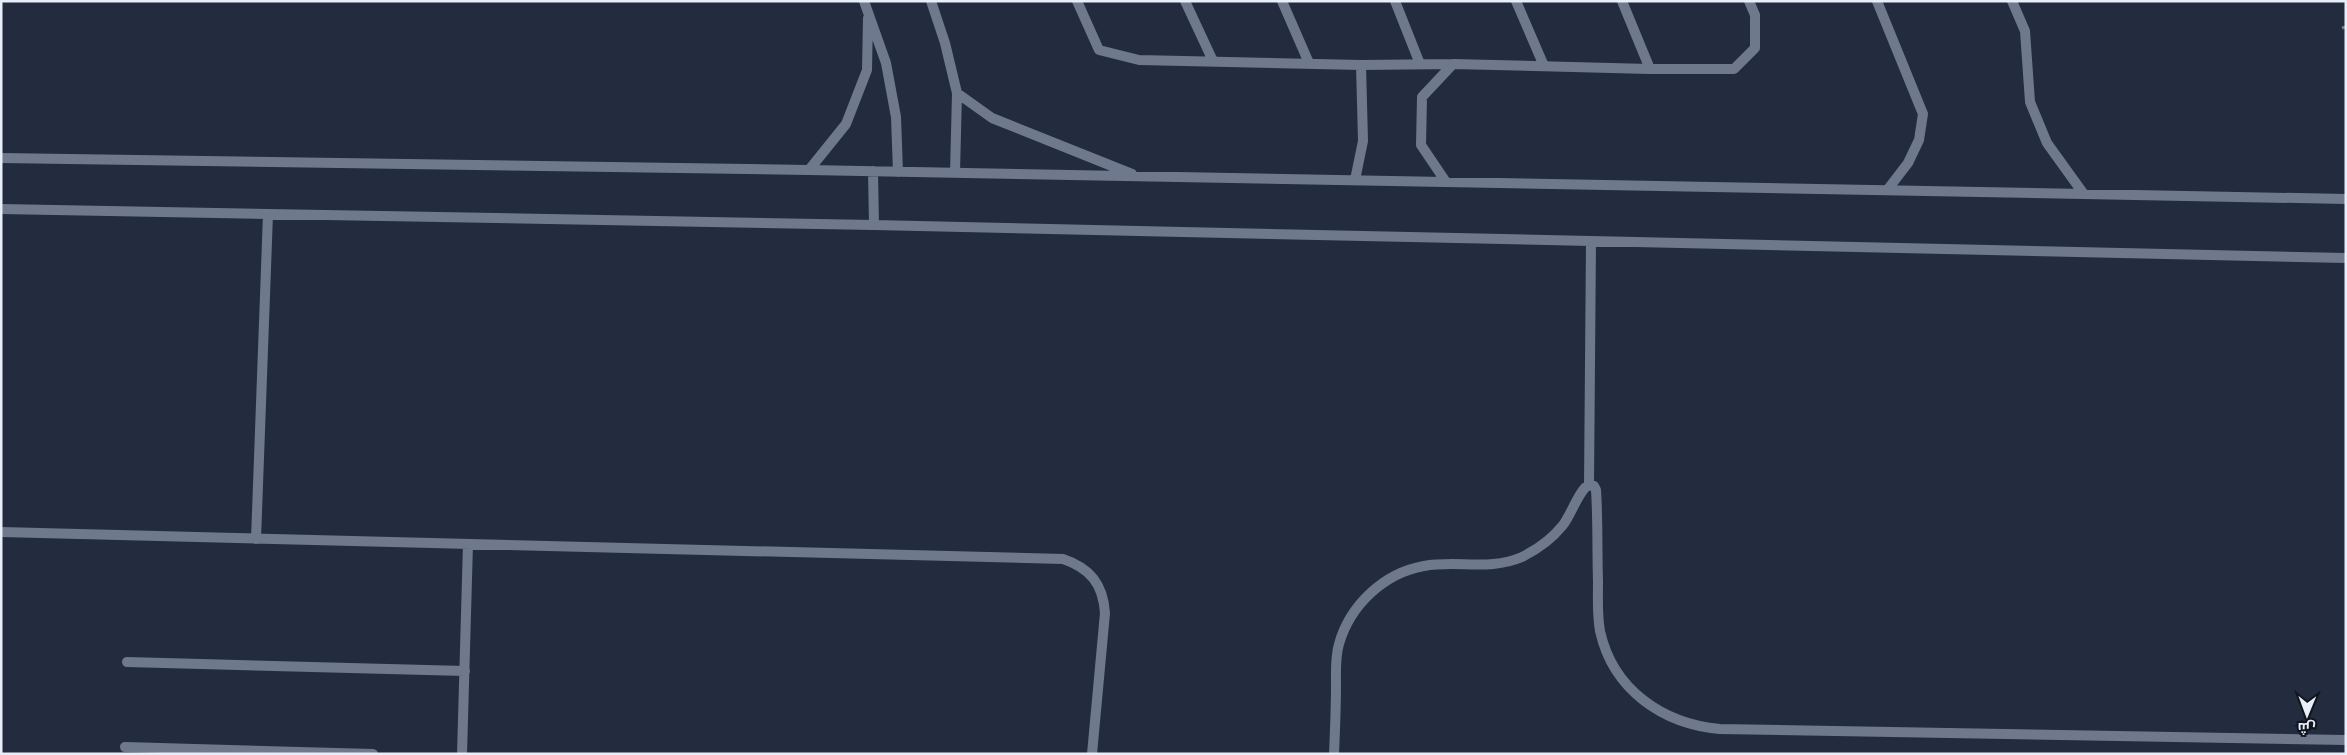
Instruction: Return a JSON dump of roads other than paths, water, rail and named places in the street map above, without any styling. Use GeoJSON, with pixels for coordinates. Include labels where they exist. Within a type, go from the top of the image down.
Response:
{"type":"FeatureCollection","features":[{"type":"Feature","properties":{"kind":"lane"},"geometry":{"type":"LineString","coordinates":[[864,1],[886,63],[895,108],[898,172]]}},
{"type":"Feature","properties":{"kind":"lane"},"geometry":{"type":"LineString","coordinates":[[931,1],[945,43],[957,93],[955,173]]}},
{"type":"Feature","properties":{"kind":"lane"},"geometry":{"type":"LineString","coordinates":[[1077,1],[1099,50],[1139,60],[1361,65],[1453,64],[1650,69],[1734,69],[1755,48],[1755,15],[1749,1]]}},
{"type":"Feature","properties":{"kind":"lane"},"geometry":{"type":"LineString","coordinates":[[1185,1],[1213,61]]}},
{"type":"Feature","properties":{"kind":"lane"},"geometry":{"type":"LineString","coordinates":[[1282,1],[1309,63]]}},
{"type":"Feature","properties":{"kind":"lane"},"geometry":{"type":"LineString","coordinates":[[1395,1],[1420,64]]}},
{"type":"Feature","properties":{"kind":"lane"},"geometry":{"type":"LineString","coordinates":[[1516,1],[1544,66]]}},
{"type":"Feature","properties":{"kind":"lane"},"geometry":{"type":"LineString","coordinates":[[1622,1],[1650,69]]}},
{"type":"Feature","properties":{"kind":"lane"},"geometry":{"type":"LineString","coordinates":[[1877,1],[1923,114],[1919,140],[1908,163],[1888,190]]}},
{"type":"Feature","properties":{"kind":"lane"},"geometry":{"type":"LineString","coordinates":[[2012,1],[2025,31],[2030,102],[2047,143],[2083,193]]}},
{"type":"Feature","properties":{"kind":"lane"},"geometry":{"type":"LineString","coordinates":[[809,170],[846,124],[867,70],[868,12]]}},
{"type":"Feature","properties":{"kind":"lane"},"geometry":{"type":"LineString","coordinates":[[1446,182],[1421,144],[1422,97],[1453,64]]}},
{"type":"Feature","properties":{"kind":"lane"},"geometry":{"type":"LineString","coordinates":[[1355,180],[1363,141],[1361,65]]}},
{"type":"Feature","properties":{"kind":"lane"},"geometry":{"type":"LineString","coordinates":[[957,93],[992,118],[1137,176]]}},
{"type":"Feature","properties":{"kind":"lane"},"geometry":{"type":"LineString","coordinates":[[1,158],[873,171],[2346,198]]}},
{"type":"Feature","properties":{"kind":"lane"},"geometry":{"type":"LineString","coordinates":[[873,171],[874,225]]}},
{"type":"Feature","properties":{"kind":"lane"},"geometry":{"type":"LineString","coordinates":[[1,210],[874,225],[2346,258]]}},
{"type":"Feature","properties":{"kind":"lane"},"geometry":{"type":"LineString","coordinates":[[256,540],[268,214]]}},
{"type":"Feature","properties":{"kind":"lane"},"geometry":{"type":"LineString","coordinates":[[1589,485],[1591,241]]}},
{"type":"Feature","properties":{"kind":"lane"},"geometry":{"type":"LineString","coordinates":[[1589,485],[1594,486],[1596,490],[1598,609],[1600,630],[1606,650],[1615,669],[1642,701],[1660,713],[1679,722],[1699,728],[1720,730],[2346,740]]}},
{"type":"Feature","properties":{"kind":"lane"},"geometry":{"type":"LineString","coordinates":[[1334,754],[1336,664],[1339,644],[1346,625],[1370,593],[1386,581],[1404,572],[1424,566],[1503,564],[1536,550],[1562,526],[1573,512],[1582,490],[1589,485]]}},
{"type":"Feature","properties":{"kind":"lane"},"geometry":{"type":"LineString","coordinates":[[1,532],[256,540],[1063,559],[1077,563],[1089,572],[1098,584],[1104,598],[1105,613],[1092,754]]}},
{"type":"Feature","properties":{"kind":"lane"},"geometry":{"type":"LineString","coordinates":[[462,754],[468,544]]}},
{"type":"Feature","properties":{"kind":"lane"},"geometry":{"type":"LineString","coordinates":[[127,662],[465,671]]}},
{"type":"Feature","properties":{"kind":"lane"},"geometry":{"type":"LineString","coordinates":[[125,747],[373,754]]}}]}
